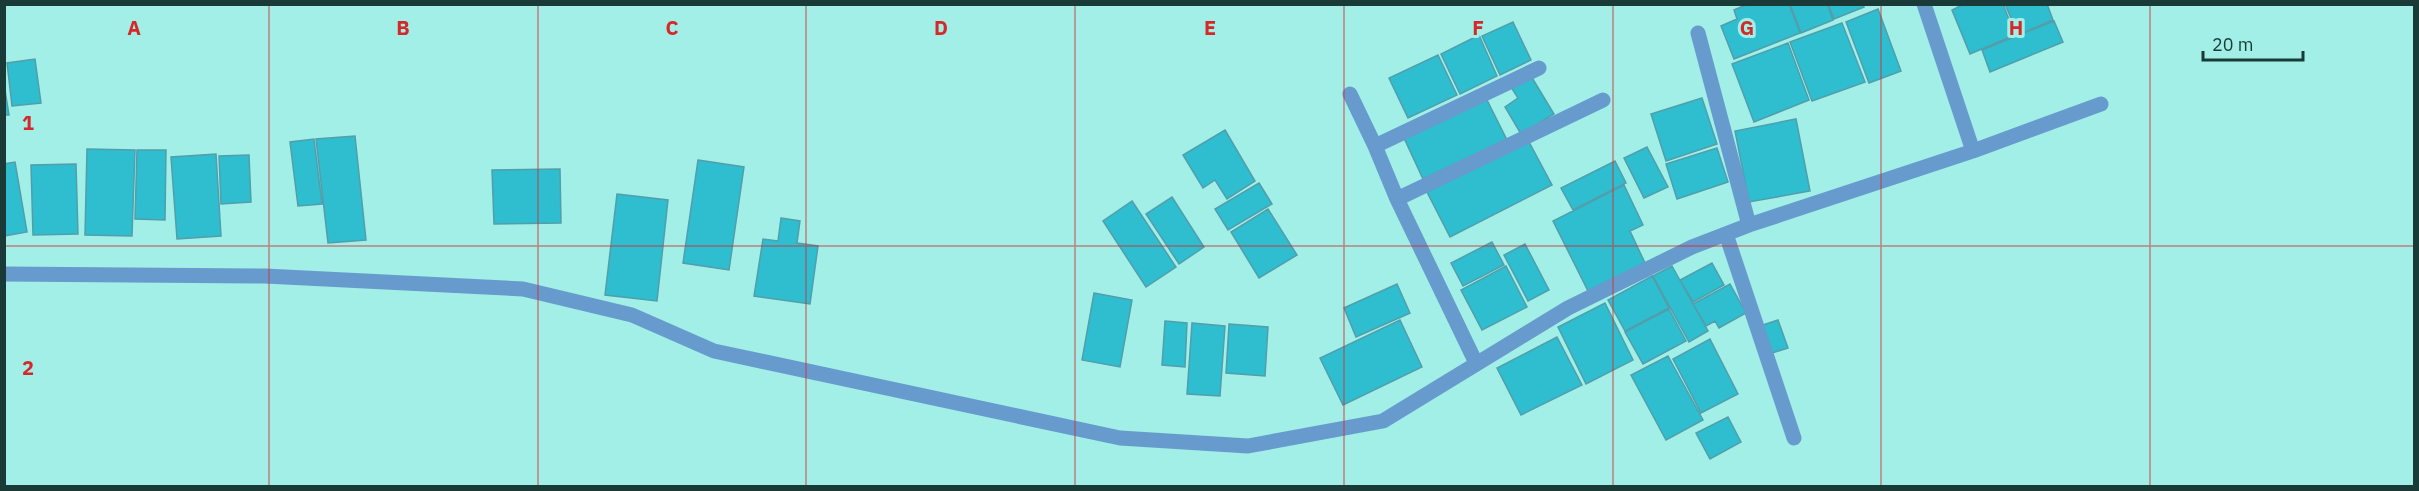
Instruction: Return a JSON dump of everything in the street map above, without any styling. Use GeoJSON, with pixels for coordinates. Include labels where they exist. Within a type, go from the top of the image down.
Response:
{"type":"FeatureCollection","features":[{"type":"Feature","properties":{"kind":"street"},"geometry":{"type":"LineString","coordinates":[[1924,4],[1973,151]]}},
{"type":"Feature","properties":{"kind":"street"},"geometry":{"type":"LineString","coordinates":[[1698,33],[1749,225]]}},
{"type":"Feature","properties":{"kind":"street"},"geometry":{"type":"LineString","coordinates":[[1375,146],[1539,68]]}},
{"type":"Feature","properties":{"kind":"street"},"geometry":{"type":"LineString","coordinates":[[1350,94],[1397,199],[1476,363]]}},
{"type":"Feature","properties":{"kind":"street"},"geometry":{"type":"LineString","coordinates":[[1397,199],[1603,100]]}},
{"type":"Feature","properties":{"kind":"street"},"geometry":{"type":"LineString","coordinates":[[4,274],[265,276],[523,289],[632,315],[714,351],[726,354],[1120,438],[1248,446],[1383,421],[1568,308],[1692,247],[1749,225],[1973,151],[2101,104]]}},
{"type":"Feature","properties":{"kind":"street"},"geometry":{"type":"LineString","coordinates":[[1726,234],[1794,438]]}},
{"type":"Feature","properties":{"kind":"building"},"geometry":{"type":"Polygon","coordinates":[[[1748,4],[1789,4],[1800,33],[1734,59],[1721,26],[1737,19],[1734,10],[1748,4]]]}},
{"type":"Feature","properties":{"kind":"building"},"geometry":{"type":"Polygon","coordinates":[[[1790,4],[1827,4],[1833,20],[1801,33],[1790,4]]]}},
{"type":"Feature","properties":{"kind":"building"},"geometry":{"type":"Polygon","coordinates":[[[1828,4],[1863,4],[1864,7],[1834,19],[1828,4]]]}},
{"type":"Feature","properties":{"kind":"building"},"geometry":{"type":"Polygon","coordinates":[[[1964,4],[2003,4],[2015,35],[1970,54],[1952,10],[1964,4]]]}},
{"type":"Feature","properties":{"kind":"building"},"geometry":{"type":"Polygon","coordinates":[[[2005,4],[2047,4],[2053,20],[2018,35],[2005,4]]]}},
{"type":"Feature","properties":{"kind":"building"},"geometry":{"type":"Polygon","coordinates":[[[1878,9],[1901,71],[1869,83],[1846,22],[1878,9]]]}},
{"type":"Feature","properties":{"kind":"building"},"geometry":{"type":"Polygon","coordinates":[[[2054,21],[2063,42],[1990,72],[1982,50],[2054,21]]]}},
{"type":"Feature","properties":{"kind":"building"},"geometry":{"type":"Polygon","coordinates":[[[1513,22],[1531,60],[1500,75],[1482,36],[1513,22]]]}},
{"type":"Feature","properties":{"kind":"building"},"geometry":{"type":"Polygon","coordinates":[[[1842,23],[1865,82],[1812,101],[1790,42],[1842,23]]]}},
{"type":"Feature","properties":{"kind":"building"},"geometry":{"type":"Polygon","coordinates":[[[1479,35],[1497,76],[1460,94],[1441,54],[1479,35]]]}},
{"type":"Feature","properties":{"kind":"building"},"geometry":{"type":"Polygon","coordinates":[[[1788,43],[1809,100],[1754,122],[1732,64],[1788,43]]]}},
{"type":"Feature","properties":{"kind":"building"},"geometry":{"type":"Polygon","coordinates":[[[1438,55],[1457,95],[1408,118],[1389,78],[1438,55]]]}},
{"type":"Feature","properties":{"kind":"building"},"geometry":{"type":"Polygon","coordinates":[[[35,59],[41,103],[12,106],[7,63],[35,59]]]}},
{"type":"Feature","properties":{"kind":"building"},"geometry":{"type":"Polygon","coordinates":[[[1531,76],[1554,114],[1521,134],[1505,107],[1518,98],[1511,87],[1531,76]]]}},
{"type":"Feature","properties":{"kind":"building"},"geometry":{"type":"Polygon","coordinates":[[[4,84],[9,115],[4,115],[4,84]]]}},
{"type":"Feature","properties":{"kind":"building"},"geometry":{"type":"Polygon","coordinates":[[[1486,98],[1507,140],[1423,179],[1404,138],[1486,98]]]}},
{"type":"Feature","properties":{"kind":"building"},"geometry":{"type":"Polygon","coordinates":[[[1702,98],[1717,144],[1666,161],[1651,114],[1702,98]]]}},
{"type":"Feature","properties":{"kind":"building"},"geometry":{"type":"Polygon","coordinates":[[[1796,119],[1810,191],[1749,202],[1735,131],[1796,119]]]}},
{"type":"Feature","properties":{"kind":"building"},"geometry":{"type":"Polygon","coordinates":[[[1225,130],[1255,181],[1227,199],[1215,180],[1203,188],[1183,155],[1225,130]]]}},
{"type":"Feature","properties":{"kind":"building"},"geometry":{"type":"Polygon","coordinates":[[[355,136],[366,240],[328,243],[316,139],[355,136]]]}},
{"type":"Feature","properties":{"kind":"building"},"geometry":{"type":"Polygon","coordinates":[[[314,139],[322,204],[298,206],[290,142],[314,139]]]}},
{"type":"Feature","properties":{"kind":"building"},"geometry":{"type":"Polygon","coordinates":[[[1528,140],[1552,185],[1450,237],[1427,192],[1528,140]]]}},
{"type":"Feature","properties":{"kind":"building"},"geometry":{"type":"Polygon","coordinates":[[[1647,147],[1668,187],[1644,198],[1624,158],[1647,147]]]}},
{"type":"Feature","properties":{"kind":"building"},"geometry":{"type":"Polygon","coordinates":[[[1717,148],[1728,182],[1677,199],[1666,164],[1717,148]]]}},
{"type":"Feature","properties":{"kind":"building"},"geometry":{"type":"Polygon","coordinates":[[[87,149],[135,150],[132,236],[85,235],[87,149]]]}},
{"type":"Feature","properties":{"kind":"building"},"geometry":{"type":"Polygon","coordinates":[[[137,150],[166,150],[165,220],[135,219],[137,150]]]}},
{"type":"Feature","properties":{"kind":"building"},"geometry":{"type":"Polygon","coordinates":[[[216,154],[221,236],[177,239],[171,157],[216,154]]]}},
{"type":"Feature","properties":{"kind":"building"},"geometry":{"type":"Polygon","coordinates":[[[249,155],[251,202],[221,204],[219,156],[249,155]]]}},
{"type":"Feature","properties":{"kind":"building"},"geometry":{"type":"Polygon","coordinates":[[[698,160],[744,167],[729,270],[683,263],[698,160]]]}},
{"type":"Feature","properties":{"kind":"building"},"geometry":{"type":"Polygon","coordinates":[[[1615,161],[1626,183],[1573,210],[1561,188],[1615,161]]]}},
{"type":"Feature","properties":{"kind":"building"},"geometry":{"type":"Polygon","coordinates":[[[15,162],[27,232],[4,236],[4,164],[15,162]]]}},
{"type":"Feature","properties":{"kind":"building"},"geometry":{"type":"Polygon","coordinates":[[[76,164],[78,234],[33,235],[31,165],[76,164]]]}},
{"type":"Feature","properties":{"kind":"building"},"geometry":{"type":"Polygon","coordinates":[[[560,169],[561,223],[494,224],[492,170],[560,169]]]}},
{"type":"Feature","properties":{"kind":"building"},"geometry":{"type":"Polygon","coordinates":[[[1259,183],[1272,204],[1228,230],[1215,209],[1259,183]]]}},
{"type":"Feature","properties":{"kind":"building"},"geometry":{"type":"Polygon","coordinates":[[[1624,185],[1643,225],[1630,231],[1645,263],[1588,291],[1553,221],[1624,185]]]}},
{"type":"Feature","properties":{"kind":"building"},"geometry":{"type":"Polygon","coordinates":[[[617,194],[668,200],[657,301],[605,295],[617,194]]]}},
{"type":"Feature","properties":{"kind":"building"},"geometry":{"type":"Polygon","coordinates":[[[1172,197],[1204,247],[1179,264],[1146,214],[1172,197]]]}},
{"type":"Feature","properties":{"kind":"building"},"geometry":{"type":"Polygon","coordinates":[[[1132,201],[1176,267],[1146,287],[1103,221],[1132,201]]]}},
{"type":"Feature","properties":{"kind":"building"},"geometry":{"type":"Polygon","coordinates":[[[1268,209],[1297,255],[1259,278],[1231,232],[1268,209]]]}},
{"type":"Feature","properties":{"kind":"building"},"geometry":{"type":"Polygon","coordinates":[[[781,218],[800,221],[797,243],[818,246],[810,304],[754,296],[763,239],[778,241],[781,218]]]}},
{"type":"Feature","properties":{"kind":"building"},"geometry":{"type":"Polygon","coordinates":[[[1492,242],[1504,265],[1463,286],[1451,263],[1492,242]]]}},
{"type":"Feature","properties":{"kind":"building"},"geometry":{"type":"Polygon","coordinates":[[[1525,244],[1549,290],[1528,301],[1504,255],[1525,244]]]}},
{"type":"Feature","properties":{"kind":"building"},"geometry":{"type":"Polygon","coordinates":[[[1712,263],[1724,285],[1693,302],[1680,280],[1712,263]]]}},
{"type":"Feature","properties":{"kind":"building"},"geometry":{"type":"Polygon","coordinates":[[[1506,266],[1527,307],[1482,330],[1461,290],[1506,266]]]}},
{"type":"Feature","properties":{"kind":"building"},"geometry":{"type":"Polygon","coordinates":[[[1672,266],[1708,331],[1689,342],[1653,276],[1672,266]]]}},
{"type":"Feature","properties":{"kind":"building"},"geometry":{"type":"Polygon","coordinates":[[[1652,276],[1669,308],[1625,331],[1608,300],[1652,276]]]}},
{"type":"Feature","properties":{"kind":"building"},"geometry":{"type":"Polygon","coordinates":[[[1397,284],[1410,313],[1356,337],[1344,308],[1397,284]]]}},
{"type":"Feature","properties":{"kind":"building"},"geometry":{"type":"Polygon","coordinates":[[[1730,284],[1746,313],[1719,328],[1715,321],[1706,326],[1693,304],[1730,284]]]}},
{"type":"Feature","properties":{"kind":"building"},"geometry":{"type":"Polygon","coordinates":[[[1094,293],[1132,300],[1120,367],[1082,360],[1094,293]]]}},
{"type":"Feature","properties":{"kind":"building"},"geometry":{"type":"Polygon","coordinates":[[[1605,303],[1633,360],[1586,384],[1558,327],[1605,303]]]}},
{"type":"Feature","properties":{"kind":"building"},"geometry":{"type":"Polygon","coordinates":[[[1669,309],[1686,341],[1643,364],[1625,332],[1669,309]]]}},
{"type":"Feature","properties":{"kind":"building"},"geometry":{"type":"Polygon","coordinates":[[[1400,320],[1422,367],[1343,405],[1320,358],[1400,320]]]}},
{"type":"Feature","properties":{"kind":"building"},"geometry":{"type":"Polygon","coordinates":[[[1778,320],[1788,348],[1769,354],[1760,326],[1778,320]]]}},
{"type":"Feature","properties":{"kind":"building"},"geometry":{"type":"Polygon","coordinates":[[[1165,321],[1187,323],[1185,367],[1162,365],[1165,321]]]}},
{"type":"Feature","properties":{"kind":"building"},"geometry":{"type":"Polygon","coordinates":[[[1192,323],[1225,326],[1220,396],[1187,394],[1192,323]]]}},
{"type":"Feature","properties":{"kind":"building"},"geometry":{"type":"Polygon","coordinates":[[[1229,324],[1268,327],[1265,376],[1226,373],[1229,324]]]}},
{"type":"Feature","properties":{"kind":"building"},"geometry":{"type":"Polygon","coordinates":[[[1557,337],[1582,385],[1521,415],[1497,368],[1557,337]]]}},
{"type":"Feature","properties":{"kind":"building"},"geometry":{"type":"Polygon","coordinates":[[[1710,339],[1738,394],[1701,413],[1673,359],[1710,339]]]}},
{"type":"Feature","properties":{"kind":"building"},"geometry":{"type":"Polygon","coordinates":[[[1668,356],[1703,420],[1666,440],[1631,375],[1668,356]]]}},
{"type":"Feature","properties":{"kind":"building"},"geometry":{"type":"Polygon","coordinates":[[[1728,417],[1741,442],[1710,459],[1696,433],[1728,417]]]}}]}
